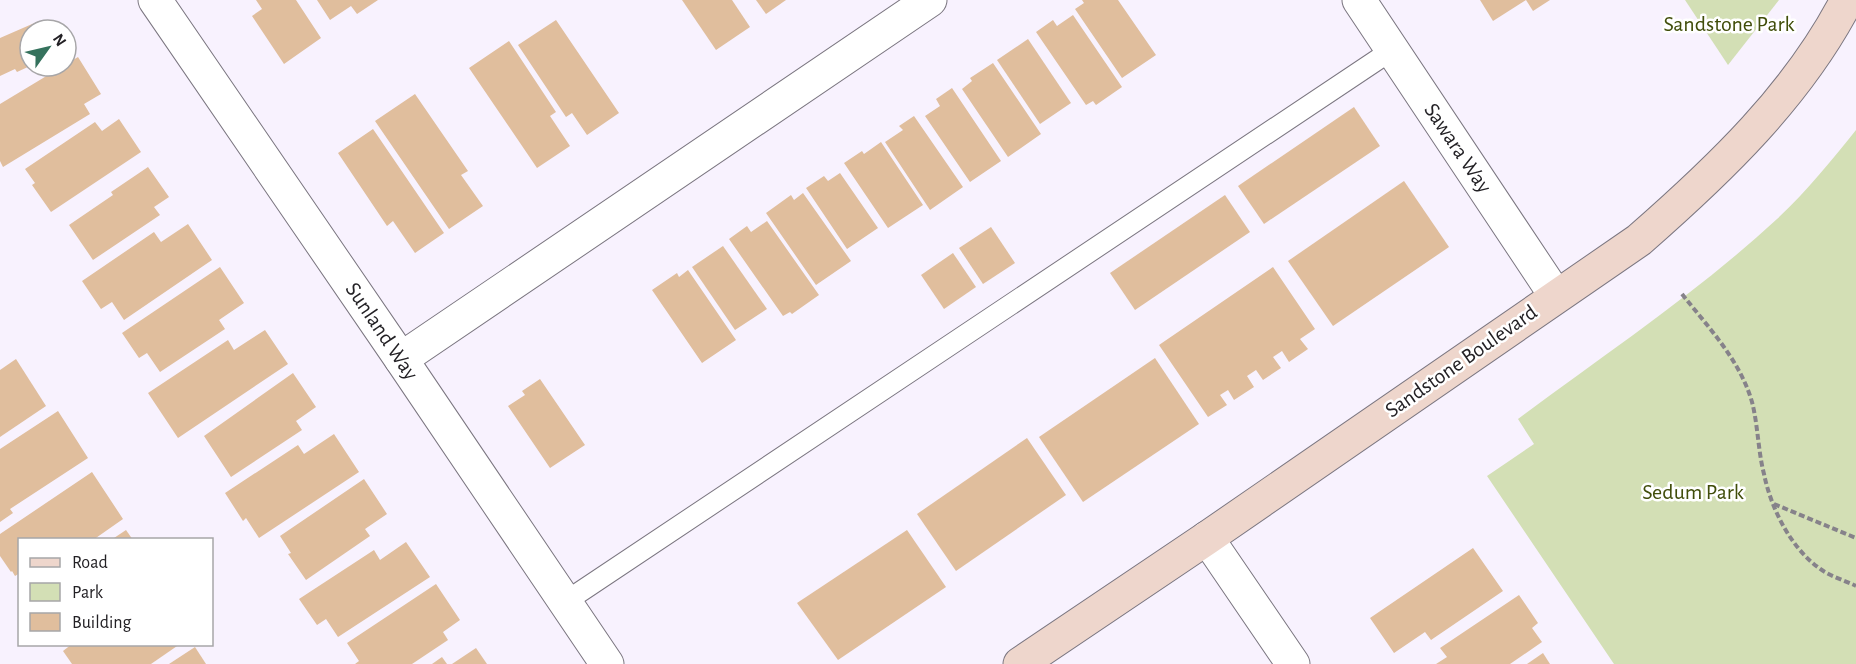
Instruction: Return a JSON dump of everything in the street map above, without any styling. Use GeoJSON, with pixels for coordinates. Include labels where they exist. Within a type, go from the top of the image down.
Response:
{"type":"FeatureCollection","features":[{"type":"Feature","properties":{"kind":"street","name":"Sunland Way"},"geometry":{"type":"LineString","coordinates":[[155,0],[607,664]]}},
{"type":"Feature","properties":{"kind":"street"},"geometry":{"type":"LineString","coordinates":[[401,359],[930,0]]}},
{"type":"Feature","properties":{"kind":"street","name":"Sawara Way"},"geometry":{"type":"LineString","coordinates":[[1359,0],[1556,296]]}},
{"type":"Feature","properties":{"kind":"street","name":"Sandstone Boulevard"},"geometry":{"type":"LineString","coordinates":[[1020,664],[1639,240],[1698,189],[1736,151],[1782,98],[1835,23],[1847,0]]}},
{"type":"Feature","properties":{"kind":"street"},"geometry":{"type":"LineString","coordinates":[[1207,538],[1293,664]]}},
{"type":"Feature","properties":{"kind":"lane"},"geometry":{"type":"LineString","coordinates":[[565,602],[1392,50]]}},
{"type":"Feature","properties":{"kind":"path"},"geometry":{"type":"LineString","coordinates":[[1682,294],[1730,356],[1742,377],[1752,402],[1764,474],[1781,520],[1797,547],[1819,569],[1856,586]]}},
{"type":"Feature","properties":{"kind":"path"},"geometry":{"type":"LineString","coordinates":[[1774,503],[1856,538]]}},
{"type":"Feature","properties":{"kind":"green space","name":"Sandstone Park"},"geometry":{"type":"Polygon","coordinates":[[[1685,0],[1779,0],[1728,65],[1685,0]]]}},
{"type":"Feature","properties":{"kind":"green space","name":"Sedum Park"},"geometry":{"type":"Polygon","coordinates":[[[1856,130],[1856,664],[1614,664],[1487,476],[1534,444],[1518,419],[1683,298],[1746,246],[1798,198],[1856,130]]]}},
{"type":"Feature","properties":{"kind":"building"},"geometry":{"type":"Polygon","coordinates":[[[256,0],[296,0],[321,38],[284,64],[252,16],[262,9],[256,0]]]}},
{"type":"Feature","properties":{"kind":"building"},"geometry":{"type":"Polygon","coordinates":[[[317,0],[378,0],[357,14],[351,6],[330,20],[317,0]]]}},
{"type":"Feature","properties":{"kind":"building"},"geometry":{"type":"Polygon","coordinates":[[[682,0],[732,0],[750,27],[716,50],[682,0]]]}},
{"type":"Feature","properties":{"kind":"building"},"geometry":{"type":"Polygon","coordinates":[[[756,0],[786,0],[766,14],[756,0]]]}},
{"type":"Feature","properties":{"kind":"building"},"geometry":{"type":"Polygon","coordinates":[[[1082,0],[1118,0],[1156,55],[1122,78],[1075,9],[1084,3],[1082,0]]]}},
{"type":"Feature","properties":{"kind":"building"},"geometry":{"type":"Polygon","coordinates":[[[1480,0],[1526,0],[1493,21],[1480,0]]]}},
{"type":"Feature","properties":{"kind":"building"},"geometry":{"type":"Polygon","coordinates":[[[1526,0],[1550,0],[1533,11],[1526,0]]]}},
{"type":"Feature","properties":{"kind":"building"},"geometry":{"type":"Polygon","coordinates":[[[1073,15],[1122,87],[1096,105],[1093,101],[1086,105],[1036,32],[1053,20],[1057,26],[1073,15]]]}},
{"type":"Feature","properties":{"kind":"building"},"geometry":{"type":"Polygon","coordinates":[[[556,20],[619,113],[587,135],[572,113],[566,117],[518,45],[556,20]]]}},
{"type":"Feature","properties":{"kind":"building"},"geometry":{"type":"Polygon","coordinates":[[[18,30],[18,72],[15,69],[0,76],[0,38],[18,30]]]}},
{"type":"Feature","properties":{"kind":"building"},"geometry":{"type":"Polygon","coordinates":[[[1028,39],[1071,103],[1040,124],[997,60],[1028,39]]]}},
{"type":"Feature","properties":{"kind":"building"},"geometry":{"type":"Polygon","coordinates":[[[509,41],[556,112],[550,116],[570,146],[537,168],[469,68],[509,41]]]}},
{"type":"Feature","properties":{"kind":"building"},"geometry":{"type":"Polygon","coordinates":[[[78,57],[101,94],[84,104],[90,114],[3,167],[0,161],[0,104],[43,78],[78,78],[78,57]]]}},
{"type":"Feature","properties":{"kind":"building"},"geometry":{"type":"Polygon","coordinates":[[[993,63],[1041,134],[1008,157],[962,89],[972,81],[970,78],[993,63]]]}},
{"type":"Feature","properties":{"kind":"building"},"geometry":{"type":"Polygon","coordinates":[[[952,88],[1001,161],[970,182],[925,116],[940,106],[936,99],[952,88]]]}},
{"type":"Feature","properties":{"kind":"building"},"geometry":{"type":"Polygon","coordinates":[[[415,94],[468,171],[461,175],[483,206],[449,229],[375,121],[415,94]]]}},
{"type":"Feature","properties":{"kind":"building"},"geometry":{"type":"Polygon","coordinates":[[[1354,107],[1380,146],[1264,224],[1238,186],[1354,107]]]}},
{"type":"Feature","properties":{"kind":"building"},"geometry":{"type":"Polygon","coordinates":[[[914,116],[963,187],[930,210],[885,142],[903,130],[899,126],[914,116]]]}},
{"type":"Feature","properties":{"kind":"building"},"geometry":{"type":"Polygon","coordinates":[[[119,119],[141,152],[51,212],[32,185],[35,183],[25,169],[95,122],[102,131],[119,119]]]}},
{"type":"Feature","properties":{"kind":"building"},"geometry":{"type":"Polygon","coordinates":[[[373,129],[444,233],[415,253],[393,221],[387,226],[338,153],[373,129]]]}},
{"type":"Feature","properties":{"kind":"building"},"geometry":{"type":"Polygon","coordinates":[[[881,142],[923,205],[888,228],[844,163],[862,151],[864,154],[881,142]]]}},
{"type":"Feature","properties":{"kind":"building"},"geometry":{"type":"Polygon","coordinates":[[[148,167],[169,197],[154,207],[160,215],[93,260],[69,225],[113,195],[111,192],[148,167]]]}},
{"type":"Feature","properties":{"kind":"building"},"geometry":{"type":"Polygon","coordinates":[[[840,173],[878,228],[847,249],[806,188],[824,176],[828,181],[840,173]]]}},
{"type":"Feature","properties":{"kind":"building"},"geometry":{"type":"Polygon","coordinates":[[[1404,181],[1449,247],[1333,326],[1288,261],[1404,181]]]}},
{"type":"Feature","properties":{"kind":"building"},"geometry":{"type":"Polygon","coordinates":[[[803,193],[851,261],[816,285],[766,213],[791,195],[794,200],[803,193]]]}},
{"type":"Feature","properties":{"kind":"building"},"geometry":{"type":"Polygon","coordinates":[[[1225,195],[1250,232],[1135,310],[1110,273],[1225,195]]]}},
{"type":"Feature","properties":{"kind":"building"},"geometry":{"type":"Polygon","coordinates":[[[767,221],[819,295],[792,314],[790,312],[783,316],[729,239],[747,226],[751,232],[767,221]]]}},
{"type":"Feature","properties":{"kind":"building"},"geometry":{"type":"Polygon","coordinates":[[[188,224],[212,260],[124,320],[112,302],[101,309],[82,281],[154,232],[161,242],[188,224]]]}},
{"type":"Feature","properties":{"kind":"building"},"geometry":{"type":"Polygon","coordinates":[[[991,227],[1015,263],[983,284],[959,248],[991,227]]]}},
{"type":"Feature","properties":{"kind":"building"},"geometry":{"type":"Polygon","coordinates":[[[723,246],[767,309],[735,330],[692,267],[723,246]]]}},
{"type":"Feature","properties":{"kind":"building"},"geometry":{"type":"Polygon","coordinates":[[[953,253],[976,287],[944,309],[921,275],[953,253]]]}},
{"type":"Feature","properties":{"kind":"building"},"geometry":{"type":"Polygon","coordinates":[[[220,267],[244,303],[219,320],[225,329],[160,372],[147,353],[139,358],[122,333],[220,267]]]}},
{"type":"Feature","properties":{"kind":"building"},"geometry":{"type":"Polygon","coordinates":[[[1273,267],[1315,329],[1300,339],[1308,349],[1289,362],[1282,351],[1273,357],[1281,368],[1263,380],[1256,370],[1247,376],[1254,387],[1234,400],[1228,390],[1220,395],[1227,405],[1208,417],[1159,345],[1273,267]]]}},
{"type":"Feature","properties":{"kind":"building"},"geometry":{"type":"Polygon","coordinates":[[[688,270],[736,340],[702,363],[652,290],[677,273],[679,277],[688,270]]]}},
{"type":"Feature","properties":{"kind":"building"},"geometry":{"type":"Polygon","coordinates":[[[265,330],[288,364],[178,438],[148,393],[228,340],[234,350],[265,330]]]}},
{"type":"Feature","properties":{"kind":"building"},"geometry":{"type":"Polygon","coordinates":[[[1155,358],[1199,424],[1083,502],[1039,437],[1155,358]]]}},
{"type":"Feature","properties":{"kind":"building"},"geometry":{"type":"Polygon","coordinates":[[[16,359],[46,406],[0,437],[0,370],[16,359]]]}},
{"type":"Feature","properties":{"kind":"building"},"geometry":{"type":"Polygon","coordinates":[[[293,373],[316,407],[296,421],[302,430],[231,477],[204,436],[293,373]]]}},
{"type":"Feature","properties":{"kind":"building"},"geometry":{"type":"Polygon","coordinates":[[[540,379],[585,445],[550,468],[508,406],[525,395],[522,391],[540,379]]]}},
{"type":"Feature","properties":{"kind":"building"},"geometry":{"type":"Polygon","coordinates":[[[58,411],[88,458],[10,509],[13,513],[0,522],[0,449],[58,411]]]}},
{"type":"Feature","properties":{"kind":"building"},"geometry":{"type":"Polygon","coordinates":[[[334,434],[359,472],[259,538],[246,518],[243,521],[225,493],[298,445],[304,454],[334,434]]]}},
{"type":"Feature","properties":{"kind":"building"},"geometry":{"type":"Polygon","coordinates":[[[1027,438],[1066,495],[956,571],[917,514],[1027,438]]]}},
{"type":"Feature","properties":{"kind":"building"},"geometry":{"type":"Polygon","coordinates":[[[92,472],[123,519],[96,538],[18,538],[18,574],[15,576],[0,556],[0,534],[92,472]]]}},
{"type":"Feature","properties":{"kind":"building"},"geometry":{"type":"Polygon","coordinates":[[[364,479],[387,514],[365,529],[370,536],[306,580],[288,554],[291,553],[280,536],[364,479]]]}},
{"type":"Feature","properties":{"kind":"building"},"geometry":{"type":"Polygon","coordinates":[[[126,530],[132,538],[114,538],[126,530]]]}},
{"type":"Feature","properties":{"kind":"building"},"geometry":{"type":"Polygon","coordinates":[[[907,530],[946,587],[838,660],[797,603],[907,530]]]}},
{"type":"Feature","properties":{"kind":"building"},"geometry":{"type":"Polygon","coordinates":[[[406,542],[430,577],[338,637],[326,619],[317,625],[299,599],[374,550],[380,560],[406,542]]]}},
{"type":"Feature","properties":{"kind":"building"},"geometry":{"type":"Polygon","coordinates":[[[1473,548],[1503,591],[1431,640],[1425,632],[1394,653],[1370,618],[1473,548]]]}},
{"type":"Feature","properties":{"kind":"building"},"geometry":{"type":"Polygon","coordinates":[[[436,584],[460,620],[443,632],[448,640],[412,664],[355,664],[359,661],[347,643],[436,584]]]}},
{"type":"Feature","properties":{"kind":"building"},"geometry":{"type":"Polygon","coordinates":[[[1519,595],[1538,623],[1532,628],[1542,642],[1510,664],[1436,664],[1447,657],[1440,648],[1519,595]]]}},
{"type":"Feature","properties":{"kind":"building"},"geometry":{"type":"Polygon","coordinates":[[[69,646],[177,646],[151,664],[72,664],[63,651],[69,646]]]}},
{"type":"Feature","properties":{"kind":"building"},"geometry":{"type":"Polygon","coordinates":[[[195,647],[206,664],[169,664],[195,647]]]}},
{"type":"Feature","properties":{"kind":"building"},"geometry":{"type":"Polygon","coordinates":[[[476,648],[487,664],[452,664],[476,648]]]}},
{"type":"Feature","properties":{"kind":"building"},"geometry":{"type":"Polygon","coordinates":[[[1543,653],[1550,664],[1527,664],[1543,653]]]}},
{"type":"Feature","properties":{"kind":"building"},"geometry":{"type":"Polygon","coordinates":[[[442,657],[447,664],[432,664],[442,657]]]}}]}
